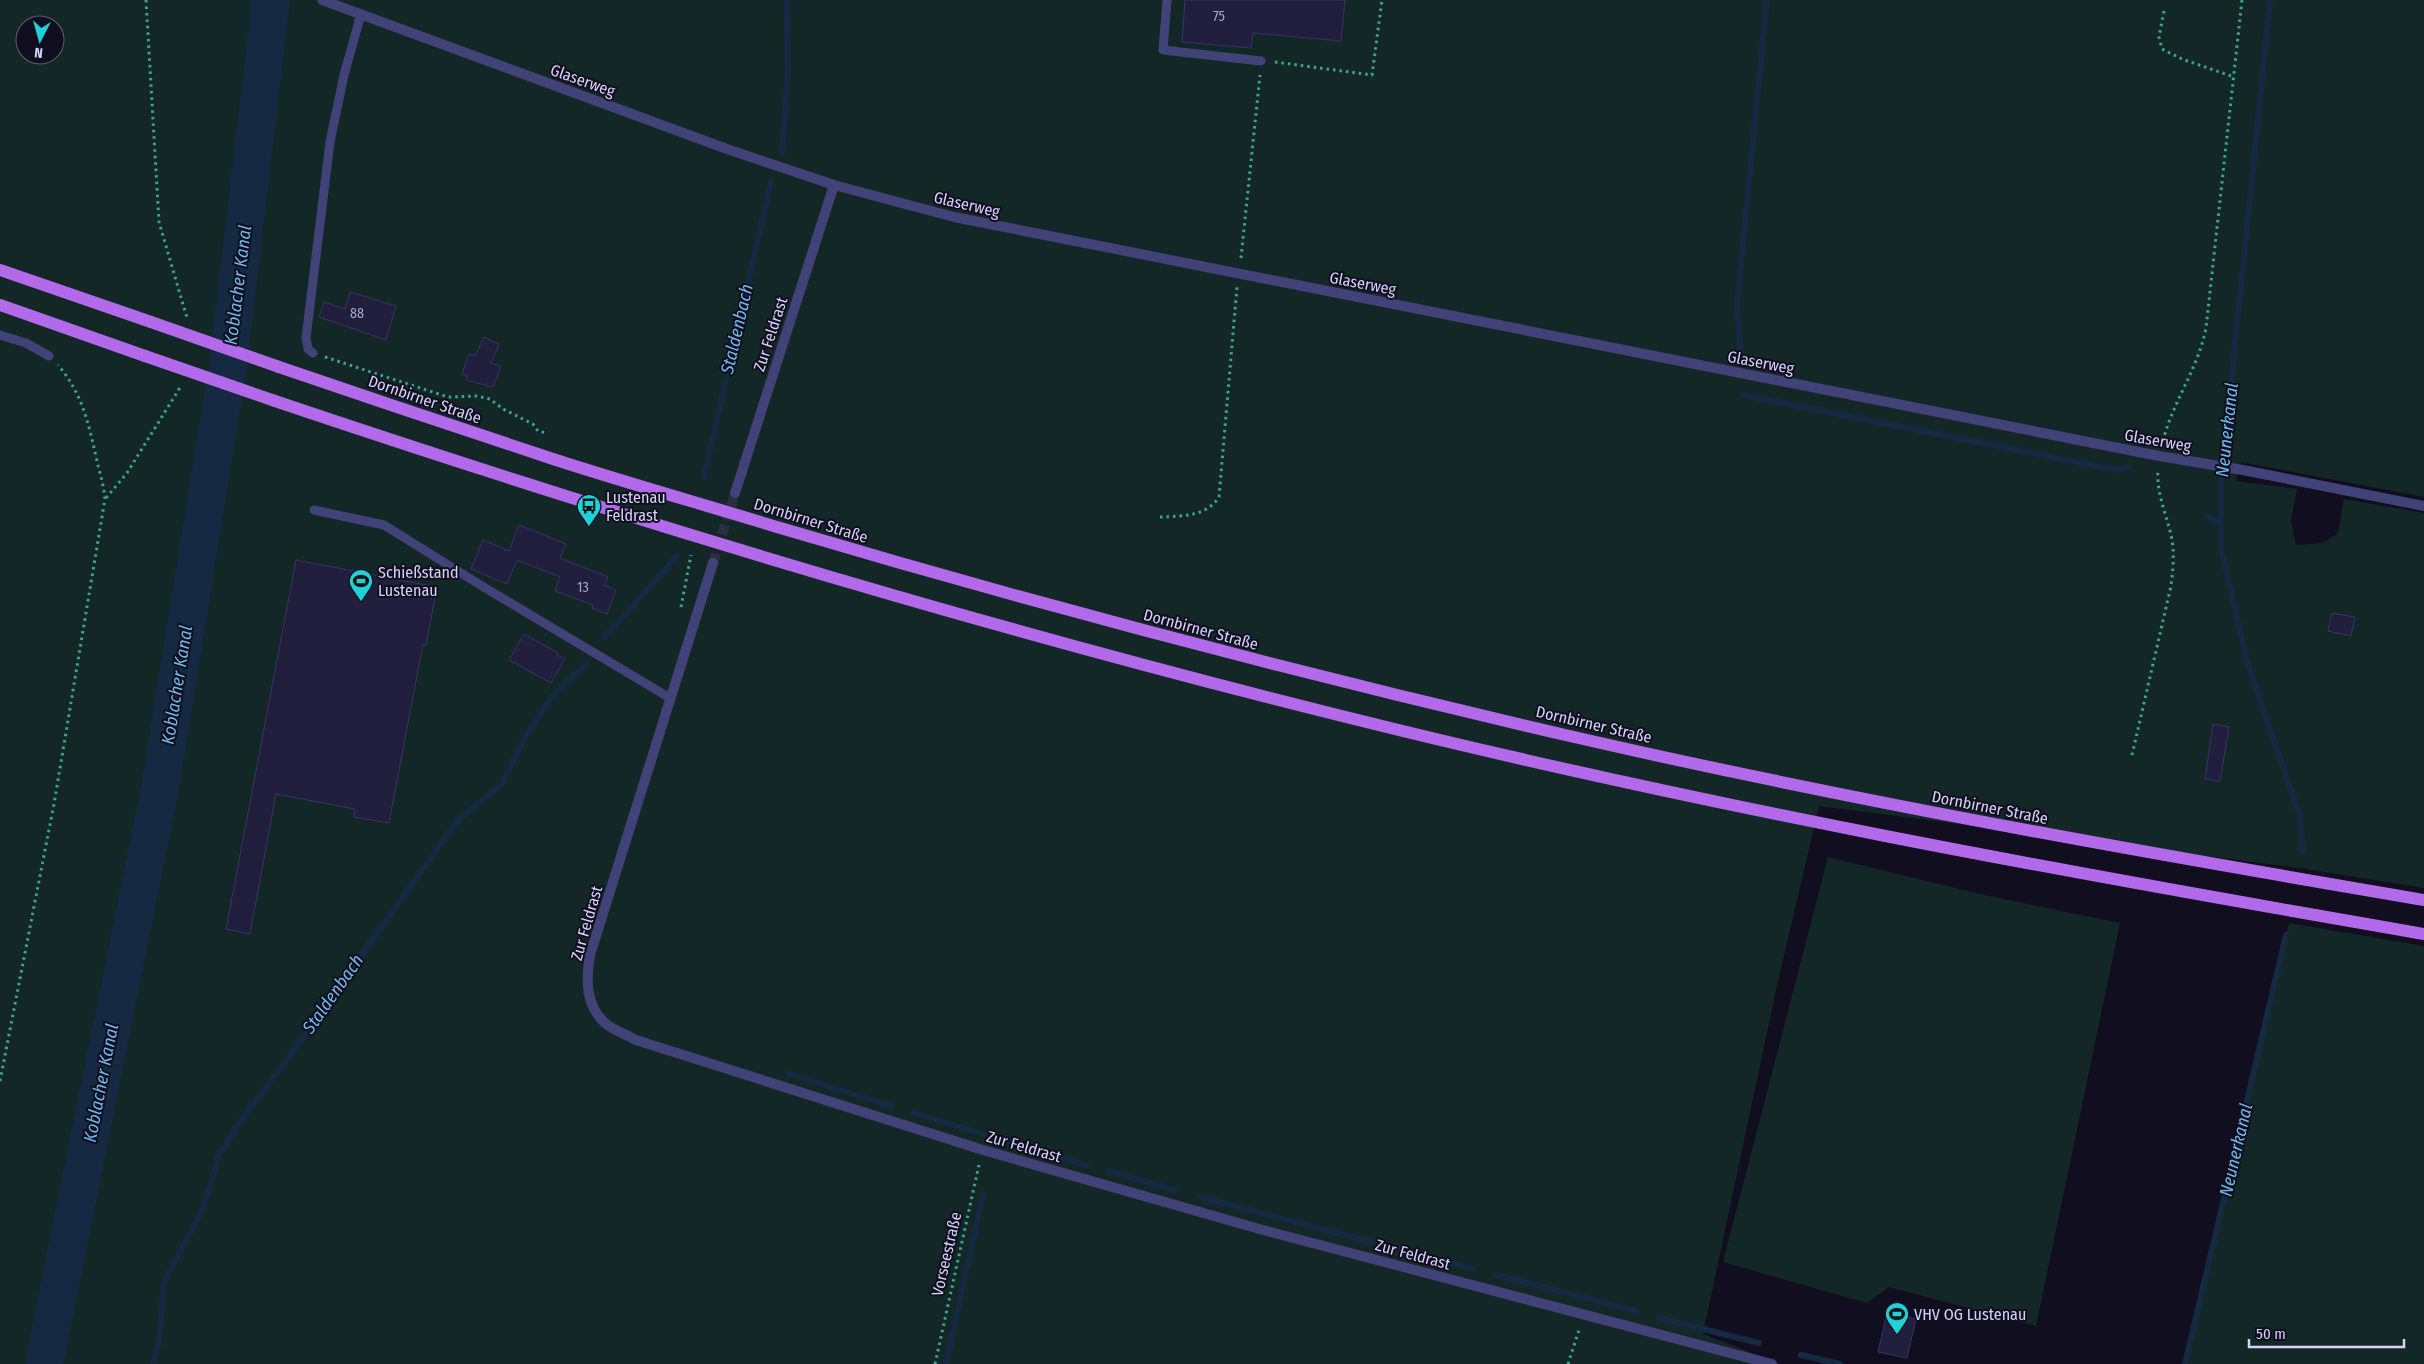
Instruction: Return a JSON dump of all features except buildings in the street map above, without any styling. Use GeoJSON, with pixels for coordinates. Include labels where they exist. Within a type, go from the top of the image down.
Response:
{"type":"FeatureCollection","features":[{"type":"Feature","properties":{"kind":"main road","name":"Dornbirner Straße"},"geometry":{"type":"LineString","coordinates":[[0,270],[279,367],[558,460],[986,588],[1279,666],[1566,735],[1780,782],[2132,850],[2424,900]]}},
{"type":"Feature","properties":{"kind":"main road"},"geometry":{"type":"LineString","coordinates":[[0,305],[430,453],[751,554],[1045,638],[1361,721],[1830,826],[2155,888],[2424,934]]}},
{"type":"Feature","properties":{"kind":"street","name":"Glaserweg"},"geometry":{"type":"LineString","coordinates":[[322,0],[726,149],[834,185],[954,217],[2158,456],[2243,470],[2424,506]]}},
{"type":"Feature","properties":{"kind":"street","name":"Zur Feldrast"},"geometry":{"type":"LineString","coordinates":[[735,493],[834,185]]}},
{"type":"Feature","properties":{"kind":"street","name":"Zur Feldrast"},"geometry":{"type":"LineString","coordinates":[[713,563],[590,956],[586,982],[592,1006],[604,1022],[636,1040],[982,1150],[1263,1230],[1772,1364]]}},
{"type":"Feature","properties":{"kind":"lane"},"geometry":{"type":"LineString","coordinates":[[1167,0],[1163,50],[1261,60]]}},
{"type":"Feature","properties":{"kind":"lane"},"geometry":{"type":"LineString","coordinates":[[313,352],[308,349],[306,338],[330,142],[344,75],[361,14]]}},
{"type":"Feature","properties":{"kind":"lane"},"geometry":{"type":"LineString","coordinates":[[0,335],[26,343],[49,356]]}},
{"type":"Feature","properties":{"kind":"lane"},"geometry":{"type":"LineString","coordinates":[[314,510],[384,525],[670,698]]}},
{"type":"Feature","properties":{"kind":"path"},"geometry":{"type":"LineString","coordinates":[[146,0],[159,222],[187,314],[188,323]]}},
{"type":"Feature","properties":{"kind":"path"},"geometry":{"type":"LineString","coordinates":[[1160,517],[1183,516],[1206,510],[1213,506],[1219,497],[1238,274],[1261,60],[1372,75],[1382,0]]}},
{"type":"Feature","properties":{"kind":"path"},"geometry":{"type":"LineString","coordinates":[[2132,755],[2174,567],[2171,536],[2157,482],[2158,456],[2169,417],[2198,361],[2203,346],[2212,288],[2242,0]]}},
{"type":"Feature","properties":{"kind":"path"},"geometry":{"type":"LineString","coordinates":[[2164,11],[2159,37],[2162,49],[2182,59],[2234,77]]}},
{"type":"Feature","properties":{"kind":"path"},"geometry":{"type":"LineString","coordinates":[[313,352],[448,397],[477,396],[490,399],[503,409],[533,424],[538,431],[546,433]]}},
{"type":"Feature","properties":{"kind":"path"},"geometry":{"type":"LineString","coordinates":[[0,1081],[54,804],[105,499],[103,479],[84,406],[72,382],[49,356]]}},
{"type":"Feature","properties":{"kind":"path"},"geometry":{"type":"LineString","coordinates":[[105,499],[128,473],[180,391],[182,384]]}},
{"type":"Feature","properties":{"kind":"path","name":"Vorseestraße"},"geometry":{"type":"LineString","coordinates":[[935,1364],[982,1150]]}},
{"type":"Feature","properties":{"kind":"path"},"geometry":{"type":"LineString","coordinates":[[1568,1364],[1584,1315]]}},
{"type":"Feature","properties":{"kind":"green space"},"geometry":{"type":"Polygon","coordinates":[[[0,0],[2424,0],[2424,497],[2241,462],[2236,481],[2297,489],[2291,521],[2296,545],[2323,543],[2338,533],[2344,499],[2424,513],[2424,888],[2300,868],[1819,806],[1776,990],[1703,1334],[1780,1364],[57,1364],[117,1077],[164,829],[245,337],[223,331],[95,1060],[34,1364],[0,1364],[0,0]]]}},
{"type":"Feature","properties":{"kind":"green space"},"geometry":{"type":"Polygon","coordinates":[[[1828,857],[1984,895],[2120,923],[2036,1326],[1889,1287],[1867,1303],[1723,1262],[1828,857]]]}},
{"type":"Feature","properties":{"kind":"green space"},"geometry":{"type":"Polygon","coordinates":[[[2289,923],[2424,946],[2424,1364],[2185,1364],[2289,923]]]}},
{"type":"Feature","properties":{"kind":"waterway","name":"Koblacher Kanal"},"geometry":{"type":"LineString","coordinates":[[44,1364],[160,788],[228,365],[271,0]]}},
{"type":"Feature","properties":{"kind":"waterway","name":"Staldenbach"},"geometry":{"type":"LineString","coordinates":[[782,153],[788,73],[787,0]]}},
{"type":"Feature","properties":{"kind":"waterway"},"geometry":{"type":"LineString","coordinates":[[1741,355],[1737,303],[1767,0]]}},
{"type":"Feature","properties":{"kind":"waterway","name":"Neunerkanal"},"geometry":{"type":"LineString","coordinates":[[2270,0],[2221,483],[2221,549],[2248,664],[2300,817],[2303,851]]}},
{"type":"Feature","properties":{"kind":"waterway","name":"Staldenbach"},"geometry":{"type":"LineString","coordinates":[[704,477],[771,182]]}},
{"type":"Feature","properties":{"kind":"waterway"},"geometry":{"type":"LineString","coordinates":[[1743,395],[2115,470],[2128,467]]}},
{"type":"Feature","properties":{"kind":"waterway"},"geometry":{"type":"LineString","coordinates":[[2207,516],[2220,524]]}},
{"type":"Feature","properties":{"kind":"waterway","name":"Staldenbach"},"geometry":{"type":"LineString","coordinates":[[605,637],[677,556]]}},
{"type":"Feature","properties":{"kind":"waterway","name":"Staldenbach"},"geometry":{"type":"LineString","coordinates":[[153,1364],[159,1343],[164,1282],[203,1209],[219,1155],[240,1122],[284,1064],[458,820],[502,784],[525,737],[552,697],[586,664]]}},
{"type":"Feature","properties":{"kind":"waterway","name":"Neunerkanal"},"geometry":{"type":"LineString","coordinates":[[2185,1364],[2286,935]]}},
{"type":"Feature","properties":{"kind":"waterway"},"geometry":{"type":"LineString","coordinates":[[789,1074],[891,1106]]}},
{"type":"Feature","properties":{"kind":"waterway"},"geometry":{"type":"LineString","coordinates":[[914,1113],[983,1134]]}},
{"type":"Feature","properties":{"kind":"waterway"},"geometry":{"type":"LineString","coordinates":[[1006,1141],[1037,1150]]}},
{"type":"Feature","properties":{"kind":"waterway"},"geometry":{"type":"LineString","coordinates":[[1060,1157],[1086,1165]]}},
{"type":"Feature","properties":{"kind":"waterway"},"geometry":{"type":"LineString","coordinates":[[1109,1171],[1174,1190]]}},
{"type":"Feature","properties":{"kind":"waterway"},"geometry":{"type":"LineString","coordinates":[[946,1364],[983,1195]]}},
{"type":"Feature","properties":{"kind":"waterway"},"geometry":{"type":"LineString","coordinates":[[1201,1197],[1371,1242]]}},
{"type":"Feature","properties":{"kind":"waterway"},"geometry":{"type":"LineString","coordinates":[[1395,1248],[1418,1254]]}},
{"type":"Feature","properties":{"kind":"waterway"},"geometry":{"type":"LineString","coordinates":[[1441,1260],[1473,1269]]}},
{"type":"Feature","properties":{"kind":"waterway"},"geometry":{"type":"LineString","coordinates":[[1496,1275],[1636,1311]]}},
{"type":"Feature","properties":{"kind":"waterway"},"geometry":{"type":"LineString","coordinates":[[1659,1318],[1759,1343]]}},
{"type":"Feature","properties":{"kind":"waterway"},"geometry":{"type":"LineString","coordinates":[[1801,1355],[1840,1364]]}},
{"type":"Feature","properties":{"kind":"tunnel"},"geometry":{"type":"LineString","coordinates":[[713,563],[735,493]]}},
{"type":"Feature","properties":{"kind":"place","name":"Lustenau Feldrast"},"geometry":{"type":"Point","coordinates":[589,527]}},
{"type":"Feature","properties":{"kind":"place","name":"Schießstand Lustenau"},"geometry":{"type":"Point","coordinates":[361,602]}},
{"type":"Feature","properties":{"kind":"place","name":"VHV OG Lustenau"},"geometry":{"type":"Point","coordinates":[1897,1335]}}]}
